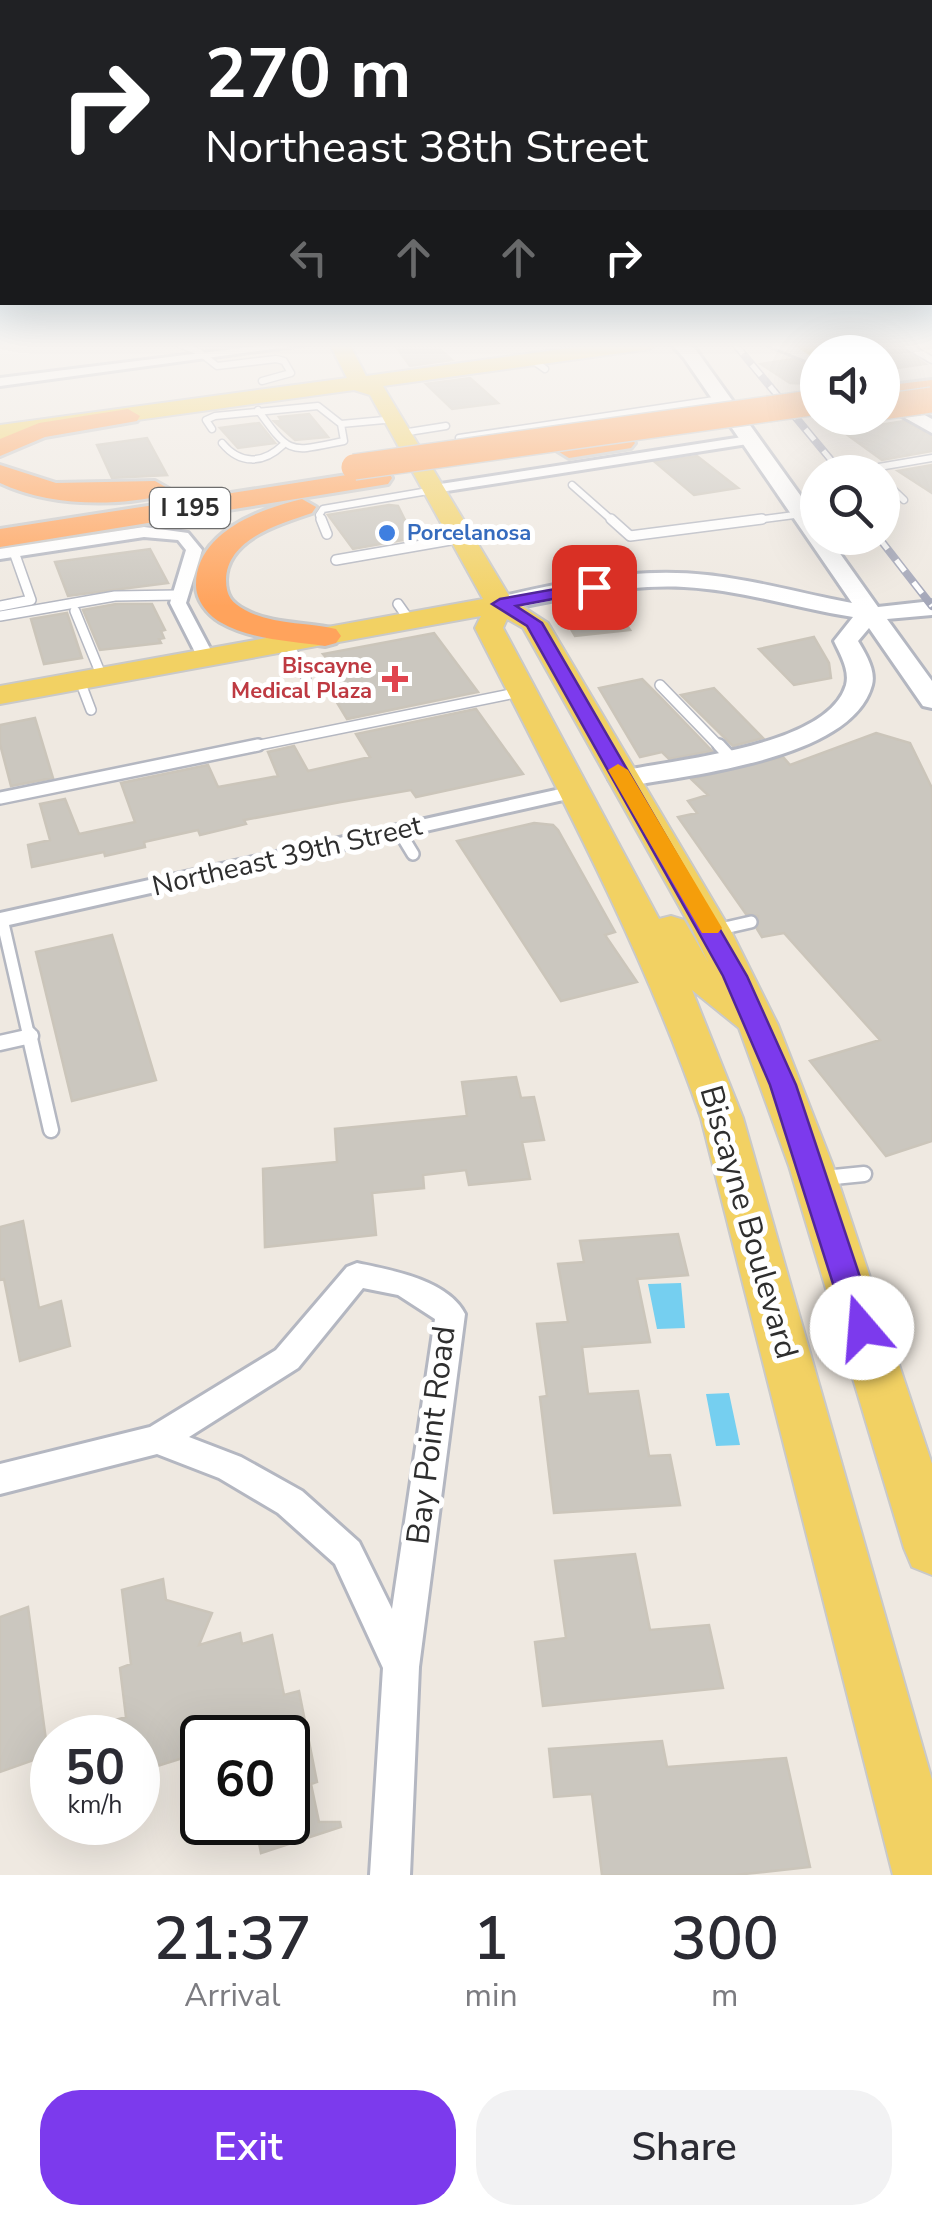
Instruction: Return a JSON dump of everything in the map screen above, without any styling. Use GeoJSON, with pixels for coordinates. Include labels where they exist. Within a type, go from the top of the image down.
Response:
{"type":"FeatureCollection","features":[{"type":"Feature","properties":{"kind":"highway"},"geometry":{"type":"LineString","coordinates":[[0,448],[42,430]]}},
{"type":"Feature","properties":{"kind":"highway","name":"I 195"},"geometry":{"type":"LineString","coordinates":[[5,548],[372,478],[651,430]]}},
{"type":"Feature","properties":{"kind":"highway"},"geometry":{"type":"LineString","coordinates":[[324,636],[250,624],[226,612],[212,596],[213,566],[237,537],[267,520],[342,496],[372,478],[486,472],[569,450],[712,430]]}},
{"type":"Feature","properties":{"kind":"highway"},"geometry":{"type":"LineString","coordinates":[[0,473],[41,488],[93,492],[295,476]]}},
{"type":"Feature","properties":{"kind":"highway","name":"I 195"},"geometry":{"type":"LineString","coordinates":[[0,520],[295,476],[372,478]]}},
{"type":"Feature","properties":{"kind":"main road","name":"Biscayne Boulevard"},"geometry":{"type":"LineString","coordinates":[[401,430],[500,604],[534,623],[623,780],[732,926],[758,1025],[815,1179],[932,1548]]}},
{"type":"Feature","properties":{"kind":"main road"},"geometry":{"type":"LineString","coordinates":[[743,430],[800,511]]}},
{"type":"Feature","properties":{"kind":"main road"},"geometry":{"type":"LineString","coordinates":[[831,555],[932,700]]}},
{"type":"Feature","properties":{"kind":"main road"},"geometry":{"type":"LineString","coordinates":[[0,695],[324,636],[404,612],[500,604],[659,580],[718,583],[872,614],[932,608]]}},
{"type":"Feature","properties":{"kind":"main road"},"geometry":{"type":"LineString","coordinates":[[623,780],[800,739],[823,728],[840,712],[858,686],[859,672],[846,641],[824,622],[762,592]]}},
{"type":"Feature","properties":{"kind":"main road","name":"Biscayne Boulevard"},"geometry":{"type":"LineString","coordinates":[[500,604],[489,628],[673,984],[716,1099],[926,1875]]}},
{"type":"Feature","properties":{"kind":"main road"},"geometry":{"type":"LineString","coordinates":[[846,641],[851,630],[872,614]]}},
{"type":"Feature","properties":{"kind":"main road"},"geometry":{"type":"LineString","coordinates":[[574,792],[603,804],[692,969],[758,1025]]}},
{"type":"Feature","properties":{"kind":"street"},"geometry":{"type":"LineString","coordinates":[[434,489],[749,440]]}},
{"type":"Feature","properties":{"kind":"street"},"geometry":{"type":"LineString","coordinates":[[5,548],[144,532],[176,533],[190,539],[194,550],[178,596],[206,658]]}},
{"type":"Feature","properties":{"kind":"street","name":"Northeast 39th Street"},"geometry":{"type":"LineString","coordinates":[[1,916],[574,792]]}},
{"type":"Feature","properties":{"kind":"street","name":"Bay Point Road"},"geometry":{"type":"LineString","coordinates":[[157,1440],[287,1359],[357,1275],[404,1284],[450,1314],[401,1667],[390,1875]]}},
{"type":"Feature","properties":{"kind":"street"},"geometry":{"type":"LineString","coordinates":[[0,1479],[157,1440]]}},
{"type":"Feature","properties":{"kind":"street","name":"Bay Point Road"},"geometry":{"type":"LineString","coordinates":[[157,1440],[230,1468],[290,1502],[347,1553],[401,1667]]}},
{"type":"Feature","properties":{"kind":"lane"},"geometry":{"type":"LineString","coordinates":[[275,430],[283,445],[300,450],[338,444],[344,441],[342,430]]}},
{"type":"Feature","properties":{"kind":"lane"},"geometry":{"type":"LineString","coordinates":[[459,438],[508,430]]}},
{"type":"Feature","properties":{"kind":"lane"},"geometry":{"type":"LineString","coordinates":[[222,443],[230,456],[246,461],[271,456],[283,445]]}},
{"type":"Feature","properties":{"kind":"lane"},"geometry":{"type":"LineString","coordinates":[[900,463],[932,458]]}},
{"type":"Feature","properties":{"kind":"lane"},"geometry":{"type":"LineString","coordinates":[[572,485],[630,536],[800,514]]}},
{"type":"Feature","properties":{"kind":"lane"},"geometry":{"type":"LineString","coordinates":[[327,534],[319,514],[323,509],[434,489]]}},
{"type":"Feature","properties":{"kind":"lane"},"geometry":{"type":"LineString","coordinates":[[900,496],[904,500]]}},
{"type":"Feature","properties":{"kind":"lane"},"geometry":{"type":"LineString","coordinates":[[336,560],[462,538]]}},
{"type":"Feature","properties":{"kind":"lane"},"geometry":{"type":"LineString","coordinates":[[0,606],[31,600],[5,548]]}},
{"type":"Feature","properties":{"kind":"lane"},"geometry":{"type":"LineString","coordinates":[[0,616],[115,596],[178,596]]}},
{"type":"Feature","properties":{"kind":"lane"},"geometry":{"type":"LineString","coordinates":[[75,611],[91,678],[91,710]]}},
{"type":"Feature","properties":{"kind":"lane"},"geometry":{"type":"LineString","coordinates":[[288,643],[306,677]]}},
{"type":"Feature","properties":{"kind":"lane"},"geometry":{"type":"LineString","coordinates":[[660,684],[730,756]]}},
{"type":"Feature","properties":{"kind":"lane"},"geometry":{"type":"LineString","coordinates":[[0,798],[522,691]]}},
{"type":"Feature","properties":{"kind":"lane"},"geometry":{"type":"LineString","coordinates":[[399,830],[413,854]]}},
{"type":"Feature","properties":{"kind":"lane"},"geometry":{"type":"LineString","coordinates":[[1,916],[51,1130]]}},
{"type":"Feature","properties":{"kind":"lane"},"geometry":{"type":"LineString","coordinates":[[0,1043],[30,1036]]}},
{"type":"Feature","properties":{"kind":"lane"},"geometry":{"type":"LineString","coordinates":[[815,1179],[864,1174]]}},
{"type":"Feature","properties":{"kind":"water"},"geometry":{"type":"Polygon","coordinates":[[[681,1283],[685,1328],[657,1329],[648,1284],[681,1283]]]}},
{"type":"Feature","properties":{"kind":"water"},"geometry":{"type":"Polygon","coordinates":[[[729,1393],[740,1445],[716,1446],[706,1394],[729,1393]]]}},
{"type":"Feature","properties":{"kind":"building"},"geometry":{"type":"Polygon","coordinates":[[[222,430],[265,430],[275,443],[238,448],[222,430]]]}},
{"type":"Feature","properties":{"kind":"building"},"geometry":{"type":"Polygon","coordinates":[[[284,430],[323,430],[328,437],[295,440],[284,430]]]}},
{"type":"Feature","properties":{"kind":"building"},"geometry":{"type":"Polygon","coordinates":[[[900,430],[921,430],[932,437],[932,451],[900,457],[875,455],[848,435],[900,435],[900,430]]]}},
{"type":"Feature","properties":{"kind":"building"},"geometry":{"type":"Polygon","coordinates":[[[147,438],[167,475],[112,478],[97,445],[147,438]]]}},
{"type":"Feature","properties":{"kind":"building"},"geometry":{"type":"Polygon","coordinates":[[[697,456],[738,488],[694,495],[655,462],[697,456]]]}},
{"type":"Feature","properties":{"kind":"building"},"geometry":{"type":"Polygon","coordinates":[[[932,465],[932,493],[900,472],[932,465]]]}},
{"type":"Feature","properties":{"kind":"building"},"geometry":{"type":"Polygon","coordinates":[[[398,506],[414,538],[353,549],[328,515],[398,506]]]}},
{"type":"Feature","properties":{"kind":"building"},"geometry":{"type":"Polygon","coordinates":[[[150,549],[168,583],[68,596],[55,562],[150,549]]]}},
{"type":"Feature","properties":{"kind":"building"},"geometry":{"type":"Polygon","coordinates":[[[116,604],[152,604],[165,630],[161,631],[161,643],[100,650],[83,610],[116,604]]]}},
{"type":"Feature","properties":{"kind":"building"},"geometry":{"type":"Polygon","coordinates":[[[616,609],[630,630],[575,636],[562,614],[616,609]]]}},
{"type":"Feature","properties":{"kind":"building"},"geometry":{"type":"Polygon","coordinates":[[[67,613],[82,658],[44,664],[31,619],[67,613]]]}},
{"type":"Feature","properties":{"kind":"building","name":"Biscayne Medical Plaza"},"geometry":{"type":"Polygon","coordinates":[[[434,633],[478,692],[347,719],[313,663],[328,660],[323,654],[434,633]]]}},
{"type":"Feature","properties":{"kind":"building"},"geometry":{"type":"Polygon","coordinates":[[[814,637],[829,663],[831,678],[794,685],[759,649],[814,637]]]}},
{"type":"Feature","properties":{"kind":"building"},"geometry":{"type":"Polygon","coordinates":[[[642,679],[712,751],[669,759],[662,752],[640,757],[599,688],[642,679]]]}},
{"type":"Feature","properties":{"kind":"building"},"geometry":{"type":"Polygon","coordinates":[[[714,688],[763,738],[733,746],[681,695],[714,688]]]}},
{"type":"Feature","properties":{"kind":"building"},"geometry":{"type":"Polygon","coordinates":[[[476,709],[523,774],[416,797],[411,790],[244,820],[246,824],[200,835],[198,830],[105,856],[104,852],[32,867],[28,845],[50,840],[40,804],[65,799],[79,834],[135,822],[121,783],[208,765],[218,787],[278,776],[268,752],[294,746],[308,771],[370,757],[356,734],[476,709]]]}},
{"type":"Feature","properties":{"kind":"building"},"geometry":{"type":"Polygon","coordinates":[[[35,718],[53,778],[11,786],[0,744],[0,725],[35,718]]]}},
{"type":"Feature","properties":{"kind":"building"},"geometry":{"type":"Polygon","coordinates":[[[876,733],[910,743],[932,788],[932,1141],[886,1156],[810,1061],[880,1040],[784,933],[762,937],[757,929],[758,916],[746,914],[678,817],[697,813],[688,801],[708,795],[691,779],[783,757],[790,765],[876,733]]]}},
{"type":"Feature","properties":{"kind":"building"},"geometry":{"type":"Polygon","coordinates":[[[534,823],[553,825],[558,830],[615,932],[605,935],[637,982],[561,1001],[457,841],[534,823]]]}},
{"type":"Feature","properties":{"kind":"building"},"geometry":{"type":"Polygon","coordinates":[[[112,935],[156,1080],[72,1101],[36,952],[112,935]]]}},
{"type":"Feature","properties":{"kind":"building"},"geometry":{"type":"Polygon","coordinates":[[[516,1077],[521,1098],[534,1097],[544,1140],[522,1142],[530,1179],[469,1185],[466,1170],[423,1175],[424,1188],[372,1193],[376,1235],[265,1247],[263,1169],[337,1162],[335,1129],[467,1116],[462,1082],[516,1077]]]}},
{"type":"Feature","properties":{"kind":"building"},"geometry":{"type":"Polygon","coordinates":[[[23,1221],[39,1308],[61,1301],[70,1346],[20,1361],[4,1279],[0,1280],[0,1227],[23,1221]]]}},
{"type":"Feature","properties":{"kind":"building"},"geometry":{"type":"Polygon","coordinates":[[[678,1234],[688,1275],[637,1279],[650,1342],[582,1347],[588,1394],[638,1391],[649,1456],[670,1455],[680,1505],[554,1513],[540,1397],[547,1396],[537,1324],[568,1322],[558,1264],[584,1262],[580,1241],[678,1234]]]}},
{"type":"Feature","properties":{"kind":"building"},"geometry":{"type":"Polygon","coordinates":[[[635,1554],[650,1630],[709,1625],[723,1688],[543,1706],[535,1642],[566,1638],[555,1561],[635,1554]]]}},
{"type":"Feature","properties":{"kind":"building"},"geometry":{"type":"Polygon","coordinates":[[[163,1579],[166,1600],[212,1613],[199,1645],[240,1633],[242,1644],[272,1635],[284,1695],[299,1691],[304,1715],[180,1715],[180,1759],[160,1765],[160,1715],[126,1715],[120,1668],[131,1664],[122,1590],[163,1579]]]}},
{"type":"Feature","properties":{"kind":"building"},"geometry":{"type":"Polygon","coordinates":[[[28,1607],[43,1715],[30,1715],[30,1761],[0,1772],[0,1617],[28,1607]]]}},
{"type":"Feature","properties":{"kind":"building"},"geometry":{"type":"Polygon","coordinates":[[[662,1741],[667,1767],[786,1758],[810,1867],[735,1875],[602,1875],[592,1794],[554,1797],[549,1749],[662,1741]]]}},
{"type":"Feature","properties":{"kind":"building"},"geometry":{"type":"Polygon","coordinates":[[[310,1747],[317,1782],[311,1784],[319,1822],[340,1822],[341,1827],[310,1837],[310,1747]]]}},
{"type":"Feature","properties":{"kind":"building"},"geometry":{"type":"Polygon","coordinates":[[[259,1845],[286,1845],[261,1853],[259,1845]]]}},
{"type":"Feature","properties":{"kind":"railway"},"geometry":{"type":"LineString","coordinates":[[807,430],[827,455]]}},
{"type":"Feature","properties":{"kind":"railway"},"geometry":{"type":"LineString","coordinates":[[892,555],[932,606]]}},
{"type":"Feature","properties":{"kind":"slow traffic"},"geometry":{"type":"LineString","coordinates":[[618,770],[710,928]]}},
{"type":"Feature","properties":{"kind":"place","name":"Porcelanosa"},"geometry":{"type":"Point","coordinates":[387,533]}},
{"type":"Feature","properties":{"kind":"place","name":"Biscayne Medical Plaza"},"geometry":{"type":"Point","coordinates":[395,679]}},
{"type":"Feature","properties":{"kind":"route"},"geometry":{"type":"LineString","coordinates":[[594,587],[500,604],[534,623],[735,976],[783,1085],[862,1328]]}}]}
